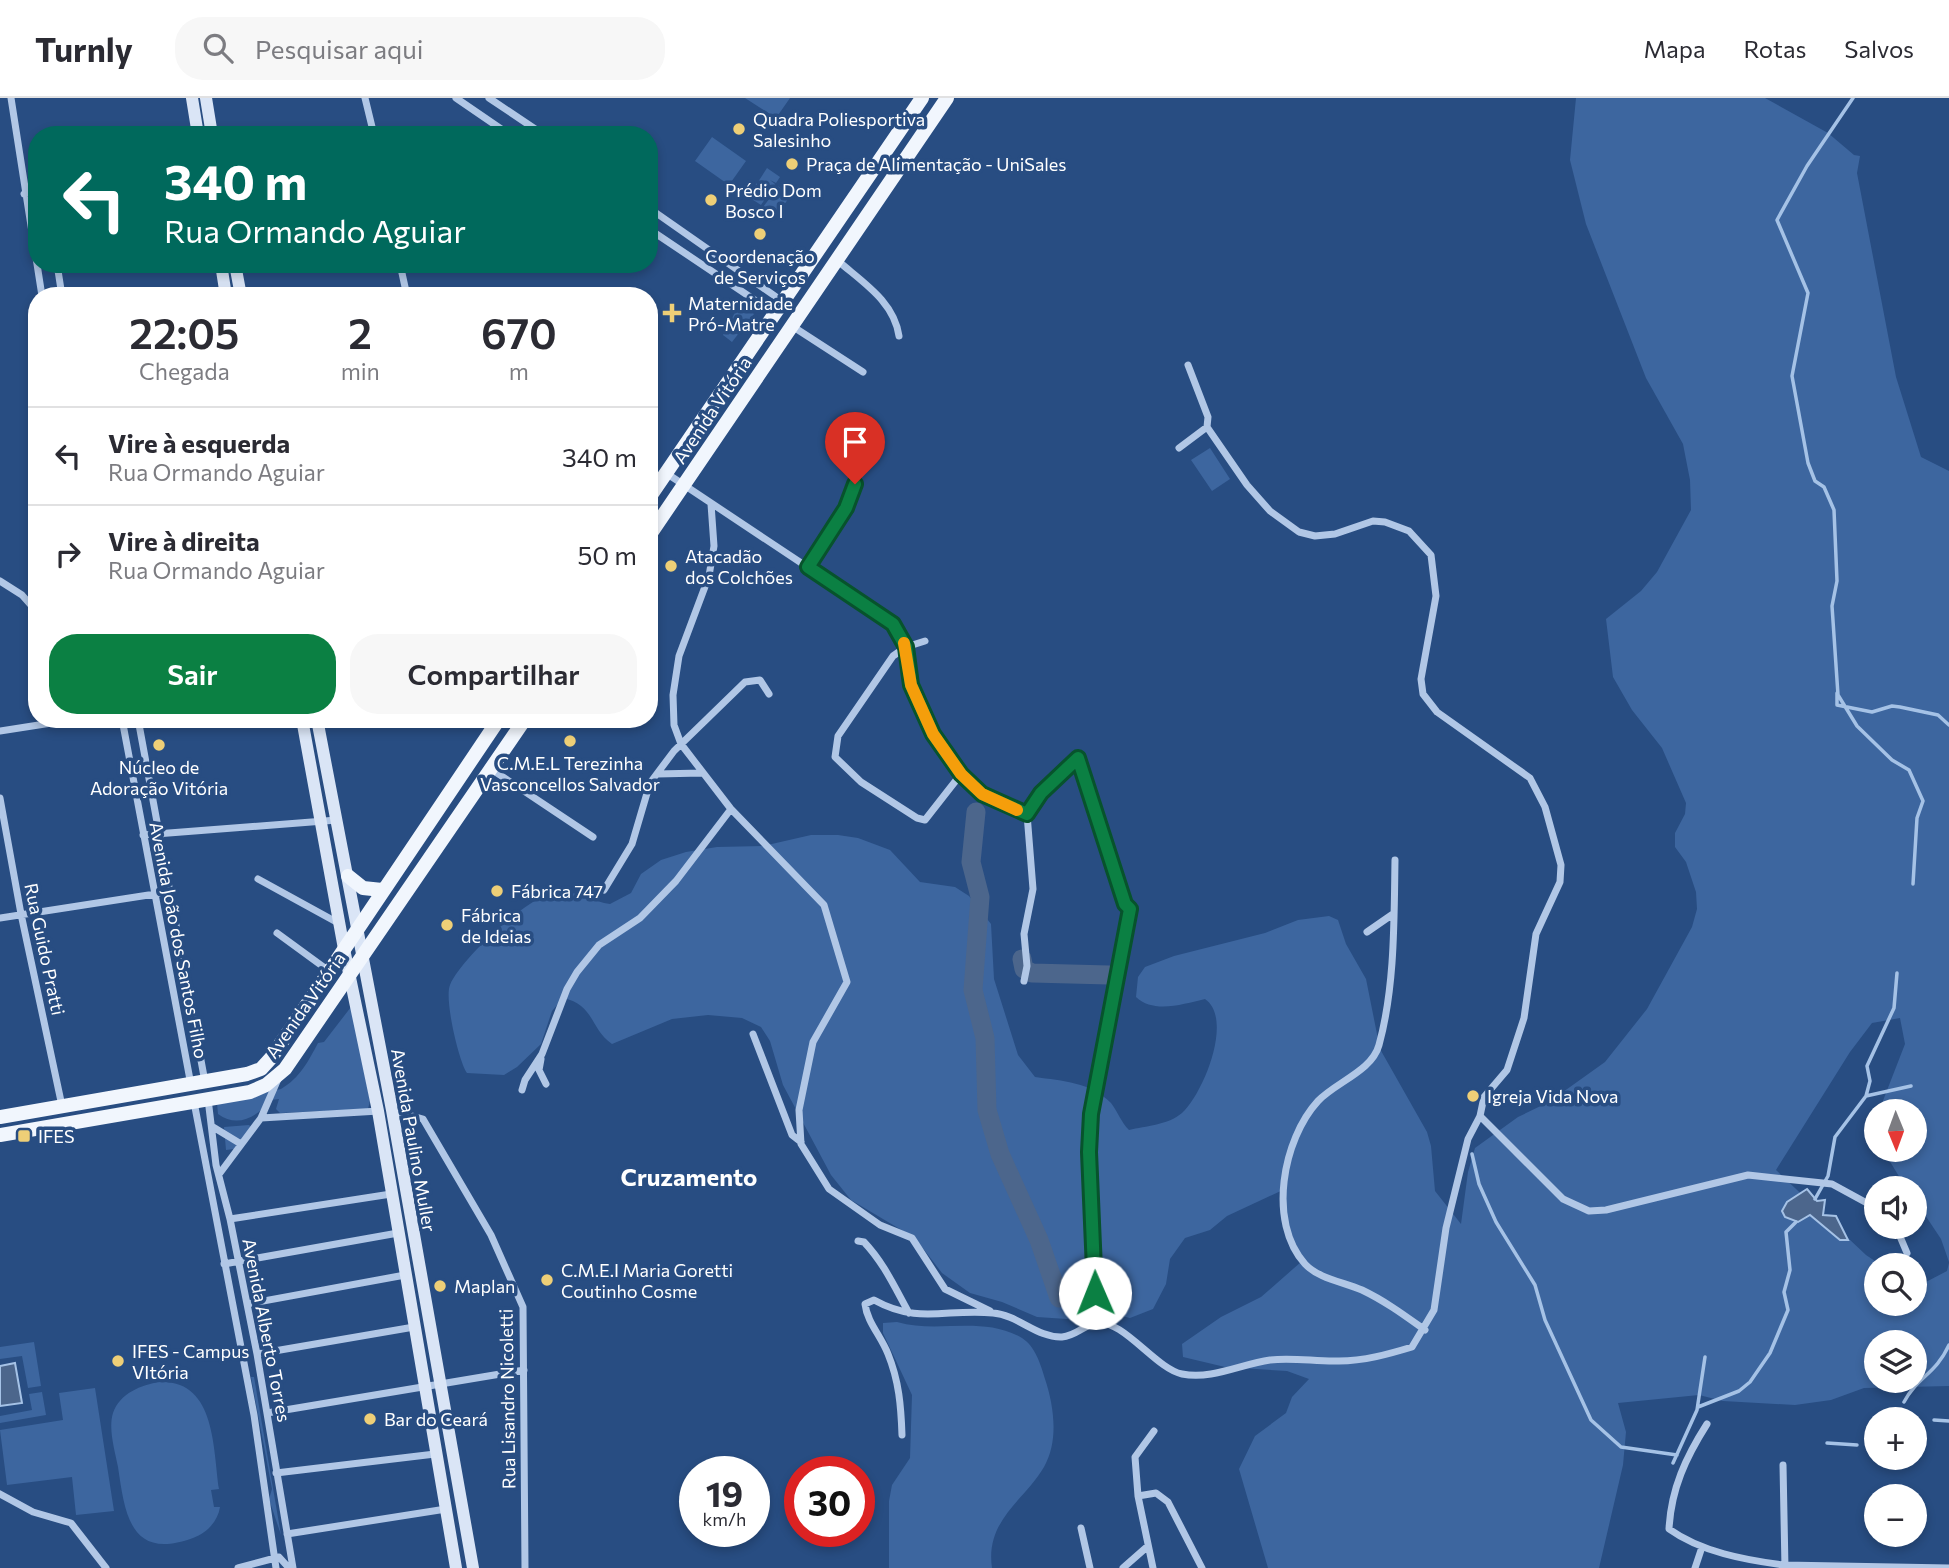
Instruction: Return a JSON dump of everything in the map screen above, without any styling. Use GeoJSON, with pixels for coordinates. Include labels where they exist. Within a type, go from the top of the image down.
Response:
{"type":"FeatureCollection","features":[{"type":"Feature","properties":{"kind":"main road"},"geometry":{"type":"LineString","coordinates":[[192,98],[197,126]]}},
{"type":"Feature","properties":{"kind":"main road"},"geometry":{"type":"LineString","coordinates":[[206,98],[211,126]]}},
{"type":"Feature","properties":{"kind":"main road","name":"Avenida Vitória"},"geometry":{"type":"LineString","coordinates":[[658,485],[922,98]]}},
{"type":"Feature","properties":{"kind":"main road","name":"Avenida Vitória"},"geometry":{"type":"LineString","coordinates":[[658,523],[947,98]]}},
{"type":"Feature","properties":{"kind":"main road"},"geometry":{"type":"LineString","coordinates":[[778,307],[796,321]]}},
{"type":"Feature","properties":{"kind":"main road","name":"Avenida Paulino Muller"},"geometry":{"type":"LineString","coordinates":[[304,728],[349,975],[378,1111],[456,1568]]}},
{"type":"Feature","properties":{"kind":"main road","name":"Avenida Paulino Muller"},"geometry":{"type":"LineString","coordinates":[[319,728],[392,1110],[473,1568]]}},
{"type":"Feature","properties":{"kind":"main road","name":"Avenida Vitória"},"geometry":{"type":"LineString","coordinates":[[0,1117],[254,1072],[266,1064],[493,728]]}},
{"type":"Feature","properties":{"kind":"main road","name":"Avenida Vitória"},"geometry":{"type":"LineString","coordinates":[[0,1135],[258,1089],[280,1075],[519,728]]}},
{"type":"Feature","properties":{"kind":"main road"},"geometry":{"type":"LineString","coordinates":[[348,876],[363,888],[382,890]]}},
{"type":"Feature","properties":{"kind":"main road"},"geometry":{"type":"LineString","coordinates":[[198,1083],[201,1100]]}},
{"type":"Feature","properties":{"kind":"street"},"geometry":{"type":"LineString","coordinates":[[11,98],[28,217]]}},
{"type":"Feature","properties":{"kind":"street"},"geometry":{"type":"LineString","coordinates":[[365,98],[371,126]]}},
{"type":"Feature","properties":{"kind":"street"},"geometry":{"type":"LineString","coordinates":[[456,98],[497,126]]}},
{"type":"Feature","properties":{"kind":"street"},"geometry":{"type":"LineString","coordinates":[[489,98],[531,126]]}},
{"type":"Feature","properties":{"kind":"street"},"geometry":{"type":"LineString","coordinates":[[24,194],[28,193]]}},
{"type":"Feature","properties":{"kind":"street"},"geometry":{"type":"LineString","coordinates":[[658,215],[778,307]]}},
{"type":"Feature","properties":{"kind":"street"},"geometry":{"type":"LineString","coordinates":[[658,234],[778,307]]}},
{"type":"Feature","properties":{"kind":"street"},"geometry":{"type":"LineString","coordinates":[[837,260],[883,300],[897,319],[899,336]]}},
{"type":"Feature","properties":{"kind":"street"},"geometry":{"type":"LineString","coordinates":[[796,321],[863,372]]}},
{"type":"Feature","properties":{"kind":"street"},"geometry":{"type":"LineString","coordinates":[[902,1436],[900,1386],[887,1351],[866,1314],[865,1304],[874,1300],[890,1309],[926,1317],[993,1313],[1014,1317],[1049,1336],[1077,1334],[1096,1323],[1119,1330],[1179,1373],[1198,1375],[1217,1374],[1272,1360],[1339,1362],[1381,1356],[1412,1347],[1434,1310],[1446,1228],[1468,1139],[1480,1116],[1484,1097],[1507,1070],[1524,1018],[1536,934],[1560,882],[1561,866],[1540,794],[1530,778],[1437,712],[1423,694],[1421,679],[1436,596],[1431,555],[1409,531],[1385,522],[1373,522],[1335,534],[1315,536],[1299,532],[1270,511],[1247,485],[1207,427],[1208,417],[1188,365]]}},
{"type":"Feature","properties":{"kind":"street"},"geometry":{"type":"LineString","coordinates":[[1179,448],[1207,427]]}},
{"type":"Feature","properties":{"kind":"street"},"geometry":{"type":"LineString","coordinates":[[666,473],[893,624],[906,647],[911,685],[918,706],[933,734],[961,774],[982,794],[1027,814]]}},
{"type":"Feature","properties":{"kind":"street"},"geometry":{"type":"LineString","coordinates":[[808,567],[846,508],[855,484]]}},
{"type":"Feature","properties":{"kind":"street"},"geometry":{"type":"LineString","coordinates":[[711,504],[715,546],[709,576],[680,656],[673,695],[674,725],[681,744],[731,809],[824,905],[848,982],[813,1042],[799,1110],[801,1142],[810,1162],[829,1189],[880,1225],[912,1238],[944,1289],[993,1313]]}},
{"type":"Feature","properties":{"kind":"street"},"geometry":{"type":"LineString","coordinates":[[0,581],[28,602]]}},
{"type":"Feature","properties":{"kind":"street"},"geometry":{"type":"LineString","coordinates":[[925,641],[906,647],[893,656],[838,736],[834,751],[838,761],[861,782],[917,818],[925,820],[961,774]]}},
{"type":"Feature","properties":{"kind":"street"},"geometry":{"type":"LineString","coordinates":[[604,890],[632,844],[645,795],[657,774],[681,744],[745,682],[760,680],[769,694]]}},
{"type":"Feature","properties":{"kind":"street"},"geometry":{"type":"LineString","coordinates":[[0,731],[28,727]]}},
{"type":"Feature","properties":{"kind":"street","name":"Avenida João dos Santos Filho"},"geometry":{"type":"LineString","coordinates":[[124,728],[153,895],[198,1083]]}},
{"type":"Feature","properties":{"kind":"street","name":"Avenida João dos Santos Filho"},"geometry":{"type":"LineString","coordinates":[[140,728],[198,1083]]}},
{"type":"Feature","properties":{"kind":"street"},"geometry":{"type":"LineString","coordinates":[[1024,981],[1027,966],[1024,934],[1033,889],[1027,814],[1041,793],[1078,758],[1108,860],[1125,904],[1130,909],[1091,1114],[1089,1152],[1096,1323]]}},
{"type":"Feature","properties":{"kind":"street"},"geometry":{"type":"LineString","coordinates":[[491,769],[593,837]]}},
{"type":"Feature","properties":{"kind":"street"},"geometry":{"type":"LineString","coordinates":[[657,774],[702,773]]}},
{"type":"Feature","properties":{"kind":"street","name":"Rua Guido Pratti"},"geometry":{"type":"LineString","coordinates":[[0,798],[21,915],[62,1106]]}},
{"type":"Feature","properties":{"kind":"street"},"geometry":{"type":"LineString","coordinates":[[546,1084],[539,1070],[542,1054],[567,989],[577,972],[600,945],[640,918],[676,881],[731,809]]}},
{"type":"Feature","properties":{"kind":"street"},"geometry":{"type":"LineString","coordinates":[[143,835],[321,824],[338,820]]}},
{"type":"Feature","properties":{"kind":"street"},"geometry":{"type":"LineString","coordinates":[[1395,860],[1388,998],[1378,1046],[1371,1060],[1332,1087],[1315,1104],[1301,1129],[1293,1144],[1286,1174],[1284,1221],[1293,1245],[1306,1265],[1332,1280],[1360,1289],[1391,1305],[1424,1330]]}},
{"type":"Feature","properties":{"kind":"street"},"geometry":{"type":"LineString","coordinates":[[258,879],[340,925]]}},
{"type":"Feature","properties":{"kind":"street"},"geometry":{"type":"LineString","coordinates":[[0,918],[168,892]]}},
{"type":"Feature","properties":{"kind":"street"},"geometry":{"type":"LineString","coordinates":[[1367,932],[1392,914]]}},
{"type":"Feature","properties":{"kind":"street","name":"Avenida Vitória"},"geometry":{"type":"LineString","coordinates":[[277,933],[329,971]]}},
{"type":"Feature","properties":{"kind":"street"},"geometry":{"type":"LineString","coordinates":[[753,1034],[792,1135],[801,1142]]}},
{"type":"Feature","properties":{"kind":"street"},"geometry":{"type":"LineString","coordinates":[[522,1090],[524,1080],[542,1054]]}},
{"type":"Feature","properties":{"kind":"street"},"geometry":{"type":"LineString","coordinates":[[220,1173],[226,1160],[261,1118],[280,1075]]}},
{"type":"Feature","properties":{"kind":"street","name":"Avenida Alberto Torres"},"geometry":{"type":"LineString","coordinates":[[201,1100],[213,1127],[216,1165],[230,1219],[257,1354],[291,1568]]}},
{"type":"Feature","properties":{"kind":"street","name":"Avenida Alberto Torres"},"geometry":{"type":"LineString","coordinates":[[201,1100],[205,1162],[254,1415],[276,1568]]}},
{"type":"Feature","properties":{"kind":"street"},"geometry":{"type":"LineString","coordinates":[[261,1118],[392,1110]]}},
{"type":"Feature","properties":{"kind":"street","name":"Rua Lisandro Nicoletti"},"geometry":{"type":"LineString","coordinates":[[392,1110],[423,1119],[491,1235],[523,1307],[525,1568]]}},
{"type":"Feature","properties":{"kind":"street"},"geometry":{"type":"LineString","coordinates":[[1480,1116],[1563,1199],[1589,1211],[1606,1210],[1748,1175],[1832,1184],[1864,1201]]}},
{"type":"Feature","properties":{"kind":"street"},"geometry":{"type":"LineString","coordinates":[[213,1127],[241,1144]]}},
{"type":"Feature","properties":{"kind":"street"},"geometry":{"type":"LineString","coordinates":[[205,1162],[216,1165],[226,1160]]}},
{"type":"Feature","properties":{"kind":"street"},"geometry":{"type":"LineString","coordinates":[[230,1219],[391,1194]]}},
{"type":"Feature","properties":{"kind":"street"},"geometry":{"type":"LineString","coordinates":[[224,1264],[398,1233]]}},
{"type":"Feature","properties":{"kind":"street"},"geometry":{"type":"LineString","coordinates":[[1902,1239],[1908,1253]]}},
{"type":"Feature","properties":{"kind":"street"},"geometry":{"type":"LineString","coordinates":[[858,1241],[864,1242],[882,1262],[897,1296],[909,1313]]}},
{"type":"Feature","properties":{"kind":"street"},"geometry":{"type":"LineString","coordinates":[[247,1304],[405,1275]]}},
{"type":"Feature","properties":{"kind":"street"},"geometry":{"type":"LineString","coordinates":[[257,1354],[414,1327]]}},
{"type":"Feature","properties":{"kind":"street"},"geometry":{"type":"LineString","coordinates":[[268,1413],[424,1389],[524,1370]]}},
{"type":"Feature","properties":{"kind":"street"},"geometry":{"type":"LineString","coordinates":[[1707,1424],[1688,1454],[1678,1480],[1669,1529],[1702,1547],[1784,1567],[1949,1568]]}},
{"type":"Feature","properties":{"kind":"street"},"geometry":{"type":"LineString","coordinates":[[1153,1568],[1138,1496],[1135,1457],[1154,1431]]}},
{"type":"Feature","properties":{"kind":"street"},"geometry":{"type":"LineString","coordinates":[[276,1473],[435,1454]]}},
{"type":"Feature","properties":{"kind":"street"},"geometry":{"type":"LineString","coordinates":[[1783,1465],[1784,1567]]}},
{"type":"Feature","properties":{"kind":"street"},"geometry":{"type":"LineString","coordinates":[[1138,1496],[1156,1493],[1168,1502],[1202,1568]]}},
{"type":"Feature","properties":{"kind":"street"},"geometry":{"type":"LineString","coordinates":[[0,1494],[33,1512],[71,1523],[106,1568]]}},
{"type":"Feature","properties":{"kind":"street"},"geometry":{"type":"LineString","coordinates":[[287,1534],[446,1509]]}},
{"type":"Feature","properties":{"kind":"street"},"geometry":{"type":"LineString","coordinates":[[1081,1528],[1090,1568]]}},
{"type":"Feature","properties":{"kind":"street"},"geometry":{"type":"LineString","coordinates":[[1123,1568],[1148,1546]]}},
{"type":"Feature","properties":{"kind":"street"},"geometry":{"type":"LineString","coordinates":[[1695,1568],[1702,1547]]}},
{"type":"Feature","properties":{"kind":"street"},"geometry":{"type":"LineString","coordinates":[[238,1568],[275,1558],[291,1568]]}},
{"type":"Feature","properties":{"kind":"shaded area"},"geometry":{"type":"Polygon","coordinates":[[[745,98],[790,98],[776,118],[745,98]]]}},
{"type":"Feature","properties":{"kind":"shaded area"},"geometry":{"type":"Polygon","coordinates":[[[1576,98],[1765,98],[1828,133],[1854,155],[1860,156],[1857,173],[1896,377],[1921,457],[1949,471],[1949,1262],[1941,1239],[1927,1218],[1927,1176],[1899,1176],[1890,1162],[1927,1162],[1927,1099],[1884,1099],[1905,1044],[1900,1018],[1872,1023],[1850,1052],[1776,1170],[1864,1253],[1864,1316],[1927,1316],[1927,1281],[1947,1271],[1949,1263],[1949,1386],[1927,1387],[1927,1330],[1864,1330],[1864,1388],[1831,1400],[1795,1405],[1723,1401],[1699,1395],[1618,1403],[1626,1432],[1623,1465],[1599,1568],[1268,1568],[1239,1469],[1255,1436],[1286,1413],[1292,1397],[1309,1379],[1287,1371],[1225,1367],[1183,1357],[1182,1344],[1221,1317],[1261,1297],[1301,1262],[1292,1247],[1283,1190],[1227,1216],[1210,1230],[1185,1238],[1170,1259],[1166,1284],[1153,1309],[1130,1318],[1100,1311],[1067,1319],[1037,1317],[1002,1302],[970,1293],[942,1273],[915,1238],[851,1200],[831,1175],[783,1085],[770,1041],[761,1027],[742,1018],[708,1015],[672,1019],[612,1044],[581,1006],[563,998],[552,1011],[541,1044],[517,1067],[504,1075],[467,1073],[453,1030],[449,1003],[450,985],[481,945],[530,904],[545,896],[565,892],[610,904],[631,893],[641,874],[661,860],[686,852],[717,847],[763,846],[811,835],[858,838],[890,850],[920,882],[955,887],[969,896],[991,924],[994,979],[1018,1055],[1035,1077],[1076,1084],[1103,1096],[1111,1103],[1129,1130],[1164,1123],[1182,1113],[1199,1090],[1216,1039],[1217,1023],[1213,1009],[1205,999],[1160,1006],[1143,1002],[1136,997],[1138,977],[1145,967],[1174,956],[1265,933],[1298,920],[1329,916],[1338,920],[1346,944],[1366,979],[1380,1049],[1427,1132],[1435,1191],[1461,1224],[1468,1172],[1475,1148],[1518,1117],[1549,1102],[1605,1062],[1647,1009],[1692,927],[1697,909],[1696,892],[1686,862],[1675,847],[1675,833],[1685,814],[1686,803],[1662,748],[1632,710],[1613,677],[1606,619],[1641,591],[1657,572],[1691,510],[1690,480],[1683,444],[1646,378],[1586,224],[1570,160],[1576,98]]]}},
{"type":"Feature","properties":{"kind":"shaded area"},"geometry":{"type":"Polygon","coordinates":[[[712,137],[746,161],[729,185],[695,161],[712,137]]]}},
{"type":"Feature","properties":{"kind":"shaded area"},"geometry":{"type":"Polygon","coordinates":[[[767,168],[780,177],[776,183],[770,180],[775,184],[761,205],[747,196],[757,183],[763,186],[758,182],[767,168]]]}},
{"type":"Feature","properties":{"kind":"shaded area"},"geometry":{"type":"Polygon","coordinates":[[[778,186],[791,195],[776,216],[763,207],[773,194],[782,199],[774,193],[778,186]]]}},
{"type":"Feature","properties":{"kind":"shaded area"},"geometry":{"type":"Polygon","coordinates":[[[740,303],[754,314],[732,342],[723,335],[740,303]]]}},
{"type":"Feature","properties":{"kind":"shaded area"},"geometry":{"type":"Polygon","coordinates":[[[1210,448],[1230,479],[1212,491],[1191,460],[1210,448]]]}},
{"type":"Feature","properties":{"kind":"shaded area"},"geometry":{"type":"Polygon","coordinates":[[[351,1007],[370,1101],[368,1109],[280,1113],[276,1109],[279,1099],[271,1100],[247,1119],[233,1120],[218,1114],[217,1103],[281,1089],[288,1085],[303,1068],[318,1043],[324,1042],[351,1007]]]}},
{"type":"Feature","properties":{"kind":"shaded area"},"geometry":{"type":"Polygon","coordinates":[[[224,1127],[251,1127],[234,1149],[226,1150],[224,1127]]]}},
{"type":"Feature","properties":{"kind":"shaded area"},"geometry":{"type":"Polygon","coordinates":[[[1807,1189],[1817,1201],[1825,1200],[1823,1215],[1836,1216],[1848,1240],[1840,1240],[1810,1215],[1798,1222],[1785,1217],[1782,1211],[1787,1202],[1807,1189]]]}},
{"type":"Feature","properties":{"kind":"shaded area"},"geometry":{"type":"Polygon","coordinates":[[[883,1323],[928,1326],[991,1327],[1007,1331],[1027,1341],[1039,1362],[1053,1412],[1052,1446],[1036,1479],[1000,1524],[991,1551],[992,1568],[889,1568],[889,1501],[892,1485],[910,1458],[912,1395],[883,1333],[883,1323]]]}},
{"type":"Feature","properties":{"kind":"shaded area"},"geometry":{"type":"Polygon","coordinates":[[[34,1342],[41,1386],[28,1388],[22,1356],[0,1359],[0,1347],[34,1342]]]}},
{"type":"Feature","properties":{"kind":"shaded area"},"geometry":{"type":"Polygon","coordinates":[[[15,1363],[22,1403],[0,1406],[0,1366],[15,1363]]]}},
{"type":"Feature","properties":{"kind":"shaded area"},"geometry":{"type":"Polygon","coordinates":[[[251,1377],[254,1377],[281,1535],[269,1499],[272,1489],[251,1377]]]}},
{"type":"Feature","properties":{"kind":"shaded area"},"geometry":{"type":"Polygon","coordinates":[[[160,1382],[178,1384],[192,1392],[202,1404],[212,1437],[219,1489],[211,1490],[214,1507],[220,1507],[211,1526],[198,1536],[172,1543],[156,1543],[143,1538],[134,1529],[124,1501],[112,1433],[113,1413],[121,1400],[139,1388],[160,1382]]]}},
{"type":"Feature","properties":{"kind":"shaded area"},"geometry":{"type":"Polygon","coordinates":[[[95,1388],[114,1511],[76,1515],[72,1477],[7,1485],[0,1430],[63,1420],[59,1393],[95,1388]]]}},
{"type":"Feature","properties":{"kind":"shaded area"},"geometry":{"type":"Polygon","coordinates":[[[42,1392],[46,1415],[0,1423],[0,1416],[32,1410],[29,1394],[42,1392]]]}},
{"type":"Feature","properties":{"kind":"waterway"},"geometry":{"type":"LineString","coordinates":[[1853,98],[1807,166],[1777,220],[1808,293],[1792,376],[1808,463],[1815,481],[1824,487],[1834,510],[1837,581],[1832,606],[1838,695],[1857,726],[1892,760],[1909,770],[1923,801],[1917,818],[1913,884]]}},
{"type":"Feature","properties":{"kind":"waterway"},"geometry":{"type":"LineString","coordinates":[[1837,693],[1837,705],[1872,712],[1892,706],[1900,707],[1938,715],[1949,725]]}},
{"type":"Feature","properties":{"kind":"waterway"},"geometry":{"type":"LineString","coordinates":[[976,812],[971,862],[980,897],[973,990],[985,1038],[987,1110],[1000,1154],[1039,1240],[1059,1298]]}},
{"type":"Feature","properties":{"kind":"waterway"},"geometry":{"type":"LineString","coordinates":[[1022,959],[1024,969],[1032,973],[1109,975]]}},
{"type":"Feature","properties":{"kind":"waterway"},"geometry":{"type":"LineString","coordinates":[[1815,1199],[1828,1176],[1835,1137],[1866,1096],[1870,1081],[1867,1066],[1894,1008],[1897,973]]}},
{"type":"Feature","properties":{"kind":"waterway"},"geometry":{"type":"LineString","coordinates":[[1866,1096],[1911,1086]]}},
{"type":"Feature","properties":{"kind":"waterway"},"geometry":{"type":"LineString","coordinates":[[1472,1154],[1479,1184],[1496,1222],[1535,1285],[1545,1320],[1591,1420],[1621,1447],[1677,1455]]}},
{"type":"Feature","properties":{"kind":"waterway"},"geometry":{"type":"LineString","coordinates":[[1698,1407],[1739,1391],[1750,1382],[1770,1353],[1788,1310],[1784,1292],[1790,1270],[1786,1232],[1796,1222]]}},
{"type":"Feature","properties":{"kind":"waterway"},"geometry":{"type":"LineString","coordinates":[[1904,1402],[1938,1363],[1949,1345]]}},
{"type":"Feature","properties":{"kind":"waterway"},"geometry":{"type":"LineString","coordinates":[[1673,1463],[1697,1410],[1705,1357]]}},
{"type":"Feature","properties":{"kind":"waterway"},"geometry":{"type":"LineString","coordinates":[[1934,1420],[1949,1421]]}},
{"type":"Feature","properties":{"kind":"waterway"},"geometry":{"type":"LineString","coordinates":[[1827,1443],[1857,1445]]}},
{"type":"Feature","properties":{"kind":"slow traffic"},"geometry":{"type":"LineString","coordinates":[[904,643],[911,685],[921,714],[933,734],[961,774],[982,794],[1017,810]]}},
{"type":"Feature","properties":{"kind":"place","name":"Quadra Poliesportiva Salesinho"},"geometry":{"type":"Point","coordinates":[739,129]}},
{"type":"Feature","properties":{"kind":"place","name":"Praça de Alimentação - UniSales"},"geometry":{"type":"Point","coordinates":[792,164]}},
{"type":"Feature","properties":{"kind":"place","name":"Prédio Dom Bosco I"},"geometry":{"type":"Point","coordinates":[711,200]}},
{"type":"Feature","properties":{"kind":"place","name":"Coordenação de Serviços"},"geometry":{"type":"Point","coordinates":[760,234]}},
{"type":"Feature","properties":{"kind":"place","name":"Maternidade Pró-Matre"},"geometry":{"type":"Point","coordinates":[672,313]}},
{"type":"Feature","properties":{"kind":"place","name":"Atacadão dos Colchões"},"geometry":{"type":"Point","coordinates":[671,566]}},
{"type":"Feature","properties":{"kind":"place","name":"C.M.E.L Terezinha Vasconcellos Salvador"},"geometry":{"type":"Point","coordinates":[570,741]}},
{"type":"Feature","properties":{"kind":"place","name":"Núcleo de Adoração Vitória"},"geometry":{"type":"Point","coordinates":[159,745]}},
{"type":"Feature","properties":{"kind":"place","name":"Fábrica 747"},"geometry":{"type":"Point","coordinates":[497,891]}},
{"type":"Feature","properties":{"kind":"place","name":"Fábrica de Ideias"},"geometry":{"type":"Point","coordinates":[447,925]}},
{"type":"Feature","properties":{"kind":"place","name":"Igreja Vida Nova"},"geometry":{"type":"Point","coordinates":[1473,1096]}},
{"type":"Feature","properties":{"kind":"place","name":"IFES"},"geometry":{"type":"Point","coordinates":[24,1136]}},
{"type":"Feature","properties":{"kind":"place","name":"C.M.E.I Maria Goretti Coutinho Cosme"},"geometry":{"type":"Point","coordinates":[547,1280]}},
{"type":"Feature","properties":{"kind":"place","name":"Maplan"},"geometry":{"type":"Point","coordinates":[440,1286]}},
{"type":"Feature","properties":{"kind":"place","name":"IFES - Campus VItória"},"geometry":{"type":"Point","coordinates":[118,1361]}},
{"type":"Feature","properties":{"kind":"place","name":"Bar do Ceará"},"geometry":{"type":"Point","coordinates":[370,1419]}},
{"type":"Feature","properties":{"kind":"district","name":"Cruzamento"},"geometry":{"type":"Point","coordinates":[689,1176]}},
{"type":"Feature","properties":{"kind":"route"},"geometry":{"type":"LineString","coordinates":[[855,484],[846,508],[808,567],[893,624],[906,647],[911,685],[921,714],[961,774],[982,794],[1027,814],[1041,793],[1078,758],[1108,860],[1125,904],[1130,909],[1091,1114],[1089,1152],[1091,1212],[1095,1235],[1095,1293]]}}]}
